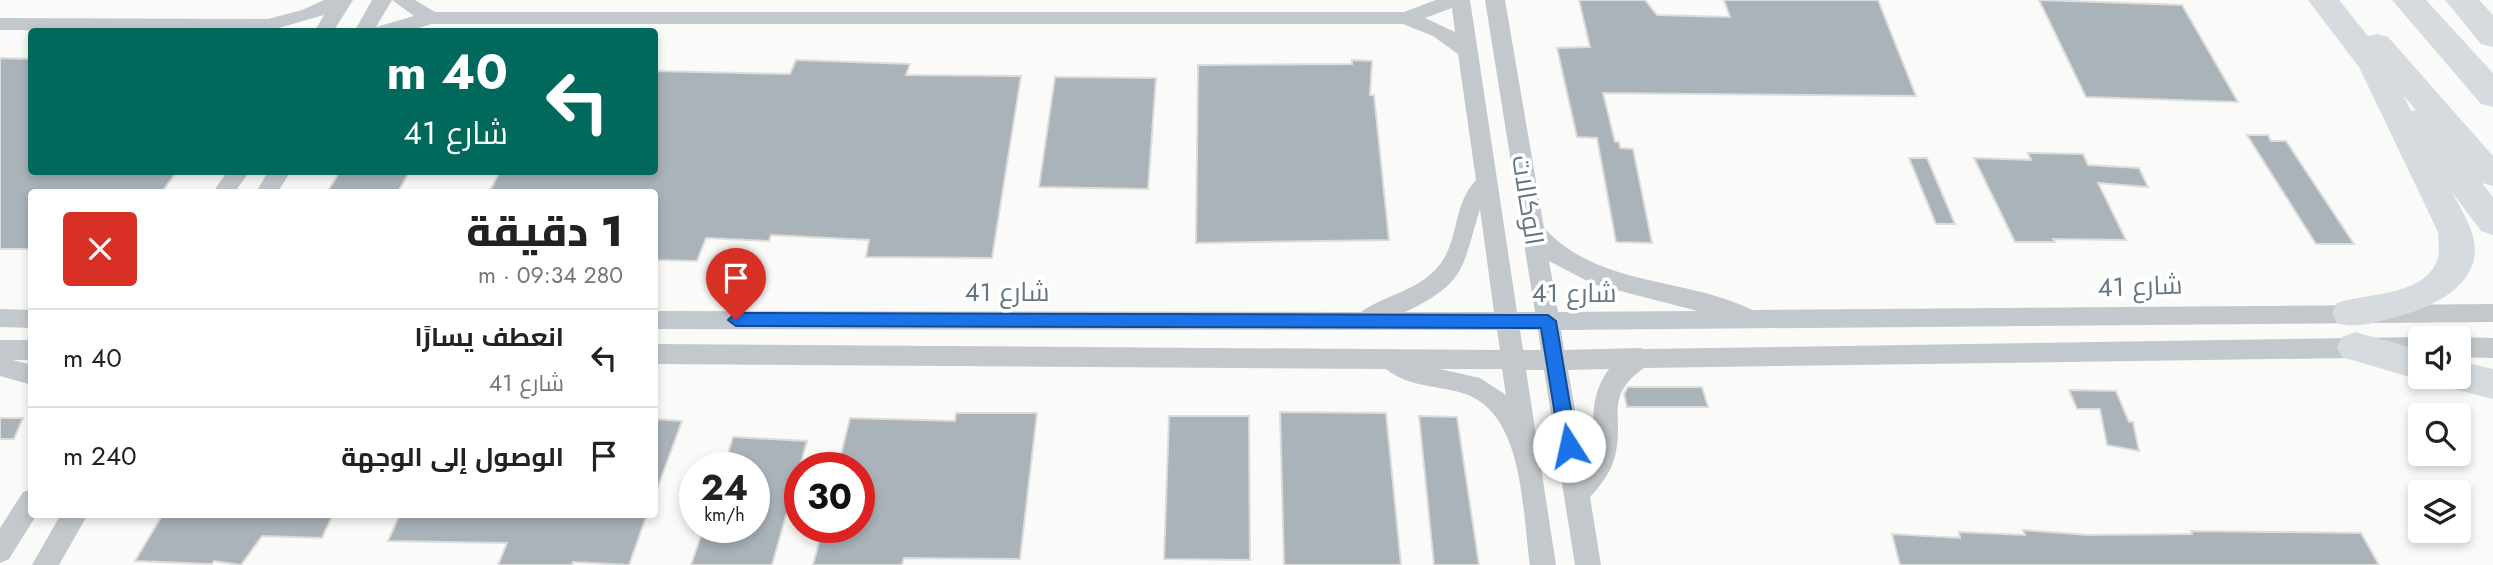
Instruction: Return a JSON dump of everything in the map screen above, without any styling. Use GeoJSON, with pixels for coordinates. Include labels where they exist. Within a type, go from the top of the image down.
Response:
{"type":"FeatureCollection","features":[{"type":"Feature","properties":{"kind":"highway"},"geometry":{"type":"LineString","coordinates":[[2408,0],[2493,95]]}},
{"type":"Feature","properties":{"kind":"highway"},"geometry":{"type":"LineString","coordinates":[[2461,0],[2493,36]]}},
{"type":"Feature","properties":{"kind":"main road"},"geometry":{"type":"LineString","coordinates":[[2322,0],[2493,222]]}},
{"type":"Feature","properties":{"kind":"main road"},"geometry":{"type":"LineString","coordinates":[[2337,0],[2462,144],[2493,174]]}},
{"type":"Feature","properties":{"kind":"main road"},"geometry":{"type":"LineString","coordinates":[[2353,330],[2404,301],[2437,289],[2450,275],[2458,249],[2455,232],[2370,60]]}},
{"type":"Feature","properties":{"kind":"main road"},"geometry":{"type":"LineString","coordinates":[[2353,330],[2408,359]]}},
{"type":"Feature","properties":{"kind":"main road"},"geometry":{"type":"LineString","coordinates":[[2471,379],[2493,384]]}},
{"type":"Feature","properties":{"kind":"street"},"geometry":{"type":"LineString","coordinates":[[0,24],[276,28],[342,0]]}},
{"type":"Feature","properties":{"kind":"street"},"geometry":{"type":"LineString","coordinates":[[325,28],[342,0]]}},
{"type":"Feature","properties":{"kind":"street"},"geometry":{"type":"LineString","coordinates":[[365,28],[382,0]]}},
{"type":"Feature","properties":{"kind":"street"},"geometry":{"type":"LineString","coordinates":[[401,0],[431,18]]}},
{"type":"Feature","properties":{"kind":"street"},"geometry":{"type":"LineString","coordinates":[[396,28],[431,18],[1405,18],[1429,12],[1450,0]]}},
{"type":"Feature","properties":{"kind":"street","name":"الوكالات"},"geometry":{"type":"LineString","coordinates":[[1460,0],[1543,565]]}},
{"type":"Feature","properties":{"kind":"street","name":"الوكالات"},"geometry":{"type":"LineString","coordinates":[[1496,1],[1588,565]]}},
{"type":"Feature","properties":{"kind":"street"},"geometry":{"type":"LineString","coordinates":[[1405,18],[1440,31],[1468,51]]}},
{"type":"Feature","properties":{"kind":"street"},"geometry":{"type":"LineString","coordinates":[[1360,321],[1424,292],[1447,272],[1460,248],[1468,207],[1474,194],[1487,181]]}},
{"type":"Feature","properties":{"kind":"street"},"geometry":{"type":"LineString","coordinates":[[1532,230],[1552,251],[1600,278],[1706,301],[1752,320]]}},
{"type":"Feature","properties":{"kind":"street","name":"شارع 41"},"geometry":{"type":"LineString","coordinates":[[658,320],[1752,320],[2030,318],[2138,312],[2353,330],[2408,344]]}},
{"type":"Feature","properties":{"kind":"street","name":"شارع 41"},"geometry":{"type":"LineString","coordinates":[[658,354],[1554,360],[2353,330],[2493,313]]}},
{"type":"Feature","properties":{"kind":"street"},"geometry":{"type":"LineString","coordinates":[[2471,347],[2493,348]]}},
{"type":"Feature","properties":{"kind":"street"},"geometry":{"type":"LineString","coordinates":[[0,349],[28,350]]}},
{"type":"Feature","properties":{"kind":"street"},"geometry":{"type":"LineString","coordinates":[[1576,494],[1594,478],[1604,458],[1605,397],[1609,384],[1617,373],[1641,358]]}},
{"type":"Feature","properties":{"kind":"street"},"geometry":{"type":"LineString","coordinates":[[1391,359],[1410,373],[1464,384],[1483,391],[1499,404],[1525,441]]}},
{"type":"Feature","properties":{"kind":"street"},"geometry":{"type":"LineString","coordinates":[[0,366],[28,374]]}},
{"type":"Feature","properties":{"kind":"street"},"geometry":{"type":"LineString","coordinates":[[0,551],[28,506]]}},
{"type":"Feature","properties":{"kind":"street"},"geometry":{"type":"LineString","coordinates":[[45,565],[73,518]]}},
{"type":"Feature","properties":{"kind":"building"},"geometry":{"type":"Polygon","coordinates":[[[1579,0],[1645,0],[1657,15],[1730,17],[1724,0],[1878,0],[1916,96],[1603,93],[1615,142],[1619,142],[1620,148],[1633,149],[1652,243],[1616,242],[1597,138],[1577,137],[1557,48],[1590,47],[1579,0]]]}},
{"type":"Feature","properties":{"kind":"building"},"geometry":{"type":"Polygon","coordinates":[[[2039,0],[2182,5],[2238,102],[2086,97],[2039,0]]]}},
{"type":"Feature","properties":{"kind":"building"},"geometry":{"type":"Polygon","coordinates":[[[0,58],[28,59],[28,175],[174,175],[164,189],[28,189],[28,249],[0,249],[0,58]]]}},
{"type":"Feature","properties":{"kind":"building"},"geometry":{"type":"Polygon","coordinates":[[[796,60],[910,64],[906,75],[1021,76],[992,258],[866,257],[869,240],[771,235],[769,241],[706,238],[697,261],[658,260],[658,189],[491,189],[498,175],[658,175],[658,71],[790,74],[796,60]]]}},
{"type":"Feature","properties":{"kind":"building"},"geometry":{"type":"Polygon","coordinates":[[[1352,60],[1372,61],[1370,95],[1374,95],[1389,240],[1196,243],[1198,65],[1352,64],[1352,60]]]}},
{"type":"Feature","properties":{"kind":"building"},"geometry":{"type":"Polygon","coordinates":[[[1055,77],[1156,78],[1148,189],[1039,187],[1055,77]]]}},
{"type":"Feature","properties":{"kind":"building"},"geometry":{"type":"Polygon","coordinates":[[[2247,135],[2268,135],[2271,141],[2286,141],[2354,244],[2316,244],[2247,135]]]}},
{"type":"Feature","properties":{"kind":"building"},"geometry":{"type":"Polygon","coordinates":[[[2028,153],[2083,154],[2088,165],[2139,168],[2148,187],[2098,183],[2126,240],[2053,239],[2055,242],[2015,242],[1974,158],[2031,160],[2028,153]]]}},
{"type":"Feature","properties":{"kind":"building"},"geometry":{"type":"Polygon","coordinates":[[[1909,158],[1927,158],[1955,224],[1936,224],[1909,158]]]}},
{"type":"Feature","properties":{"kind":"building"},"geometry":{"type":"Polygon","coordinates":[[[338,175],[407,175],[400,189],[329,189],[338,175]]]}},
{"type":"Feature","properties":{"kind":"building"},"geometry":{"type":"Polygon","coordinates":[[[1628,387],[1702,387],[1708,407],[1627,407],[1624,394],[1628,387]]]}},
{"type":"Feature","properties":{"kind":"building"},"geometry":{"type":"Polygon","coordinates":[[[2069,390],[2116,391],[2129,422],[2133,422],[2139,451],[2107,445],[2100,409],[2077,409],[2069,390]]]}},
{"type":"Feature","properties":{"kind":"building"},"geometry":{"type":"Polygon","coordinates":[[[1280,412],[1386,413],[1401,565],[1284,565],[1280,412]]]}},
{"type":"Feature","properties":{"kind":"building"},"geometry":{"type":"Polygon","coordinates":[[[956,413],[1037,413],[1020,559],[904,558],[902,565],[813,565],[819,543],[875,543],[875,452],[842,452],[850,418],[955,421],[956,413]]]}},
{"type":"Feature","properties":{"kind":"building"},"geometry":{"type":"Polygon","coordinates":[[[1169,416],[1249,416],[1250,560],[1164,559],[1169,416]]]}},
{"type":"Feature","properties":{"kind":"building"},"geometry":{"type":"Polygon","coordinates":[[[1419,416],[1457,417],[1479,565],[1434,565],[1419,416]]]}},
{"type":"Feature","properties":{"kind":"building"},"geometry":{"type":"Polygon","coordinates":[[[0,418],[23,418],[14,439],[0,439],[0,418]]]}},
{"type":"Feature","properties":{"kind":"building"},"geometry":{"type":"Polygon","coordinates":[[[658,419],[682,421],[658,486],[658,419]]]}},
{"type":"Feature","properties":{"kind":"building"},"geometry":{"type":"Polygon","coordinates":[[[733,437],[807,441],[804,452],[784,452],[784,522],[772,565],[691,565],[699,543],[770,543],[770,452],[728,452],[733,437]]]}},
{"type":"Feature","properties":{"kind":"building"},"geometry":{"type":"Polygon","coordinates":[[[161,518],[331,518],[322,538],[262,536],[241,565],[214,561],[212,564],[135,561],[161,518]]]}},
{"type":"Feature","properties":{"kind":"building"},"geometry":{"type":"Polygon","coordinates":[[[398,518],[646,518],[629,565],[573,562],[572,565],[498,565],[507,543],[388,541],[398,518]]]}},
{"type":"Feature","properties":{"kind":"building"},"geometry":{"type":"Polygon","coordinates":[[[2023,530],[2088,535],[2192,534],[2191,531],[2361,533],[2379,565],[1900,565],[1892,534],[1960,538],[1959,532],[2025,535],[2023,530]]]}},
{"type":"Feature","properties":{"kind":"route"},"geometry":{"type":"LineString","coordinates":[[736,320],[1548,321],[1569,446]]}}]}
